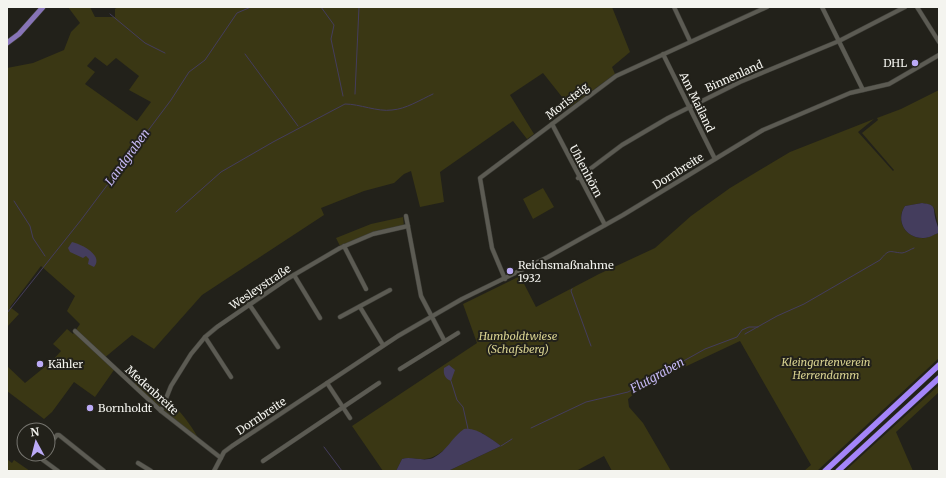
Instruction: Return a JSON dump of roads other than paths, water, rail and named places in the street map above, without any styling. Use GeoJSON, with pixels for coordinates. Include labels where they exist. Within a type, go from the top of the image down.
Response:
{"type":"FeatureCollection","features":[{"type":"Feature","properties":{"kind":"highway"},"geometry":{"type":"LineString","coordinates":[[825,471],[939,366]]}},
{"type":"Feature","properties":{"kind":"highway"},"geometry":{"type":"LineString","coordinates":[[838,471],[939,378]]}},
{"type":"Feature","properties":{"kind":"main road"},"geometry":{"type":"LineString","coordinates":[[7,43],[20,34],[43,7]]}},
{"type":"Feature","properties":{"kind":"street"},"geometry":{"type":"LineString","coordinates":[[674,7],[690,41]]}},
{"type":"Feature","properties":{"kind":"street","name":"Moristeig"},"geometry":{"type":"LineString","coordinates":[[505,279],[492,248],[480,178],[616,76],[767,7]]}},
{"type":"Feature","properties":{"kind":"street"},"geometry":{"type":"LineString","coordinates":[[822,7],[863,90]]}},
{"type":"Feature","properties":{"kind":"street","name":"Binnenland"},"geometry":{"type":"LineString","coordinates":[[578,178],[622,145],[690,107],[740,82],[839,41],[905,7]]}},
{"type":"Feature","properties":{"kind":"street"},"geometry":{"type":"LineString","coordinates":[[916,7],[939,42]]}},
{"type":"Feature","properties":{"kind":"street","name":"Am Mailand"},"geometry":{"type":"LineString","coordinates":[[664,54],[715,159]]}},
{"type":"Feature","properties":{"kind":"street","name":"Dornbreite"},"geometry":{"type":"LineString","coordinates":[[214,471],[220,458],[232,446],[383,345],[431,316],[505,279],[605,225],[763,130],[850,93],[889,84],[939,55]]}},
{"type":"Feature","properties":{"kind":"street","name":"Uhlenhörn"},"geometry":{"type":"LineString","coordinates":[[552,124],[578,178],[605,225]]}},
{"type":"Feature","properties":{"kind":"street"},"geometry":{"type":"LineString","coordinates":[[406,216],[421,296],[444,340]]}},
{"type":"Feature","properties":{"kind":"street","name":"Wesleystraße"},"geometry":{"type":"LineString","coordinates":[[161,411],[169,390],[183,366],[205,337],[249,304],[294,275],[344,246],[373,234],[408,226]]}},
{"type":"Feature","properties":{"kind":"street"},"geometry":{"type":"LineString","coordinates":[[344,246],[366,289]]}},
{"type":"Feature","properties":{"kind":"street"},"geometry":{"type":"LineString","coordinates":[[294,275],[320,318]]}},
{"type":"Feature","properties":{"kind":"street"},"geometry":{"type":"LineString","coordinates":[[340,318],[390,290]]}},
{"type":"Feature","properties":{"kind":"street"},"geometry":{"type":"LineString","coordinates":[[249,304],[278,347]]}},
{"type":"Feature","properties":{"kind":"street"},"geometry":{"type":"LineString","coordinates":[[360,307],[383,345]]}},
{"type":"Feature","properties":{"kind":"street","name":"Medenbreite"},"geometry":{"type":"LineString","coordinates":[[75,331],[161,411],[220,458]]}},
{"type":"Feature","properties":{"kind":"street"},"geometry":{"type":"LineString","coordinates":[[400,369],[444,340],[458,333]]}},
{"type":"Feature","properties":{"kind":"street"},"geometry":{"type":"LineString","coordinates":[[205,337],[231,377]]}},
{"type":"Feature","properties":{"kind":"street"},"geometry":{"type":"LineString","coordinates":[[327,383],[350,418]]}},
{"type":"Feature","properties":{"kind":"street"},"geometry":{"type":"LineString","coordinates":[[263,460],[378,384]]}},
{"type":"Feature","properties":{"kind":"street"},"geometry":{"type":"LineString","coordinates":[[56,436],[60,435],[104,471]]}},
{"type":"Feature","properties":{"kind":"street"},"geometry":{"type":"LineString","coordinates":[[46,462],[58,471]]}},
{"type":"Feature","properties":{"kind":"street"},"geometry":{"type":"LineString","coordinates":[[138,463],[150,471]]}},
{"type":"Feature","properties":{"kind":"waterway","name":"Landgraben"},"geometry":{"type":"LineString","coordinates":[[7,313],[81,220],[171,100],[189,72],[205,60],[237,13],[251,7]]}},
{"type":"Feature","properties":{"kind":"waterway"},"geometry":{"type":"LineString","coordinates":[[321,7],[334,25],[331,39],[343,96]]}},
{"type":"Feature","properties":{"kind":"waterway"},"geometry":{"type":"LineString","coordinates":[[355,94],[359,7]]}},
{"type":"Feature","properties":{"kind":"waterway"},"geometry":{"type":"LineString","coordinates":[[110,14],[145,43],[165,53]]}},
{"type":"Feature","properties":{"kind":"waterway"},"geometry":{"type":"LineString","coordinates":[[245,54],[298,126]]}},
{"type":"Feature","properties":{"kind":"waterway"},"geometry":{"type":"LineString","coordinates":[[176,212],[221,172],[273,142],[345,104],[380,110],[392,110],[408,106],[433,94]]}},
{"type":"Feature","properties":{"kind":"waterway"},"geometry":{"type":"LineString","coordinates":[[14,201],[30,226],[33,238],[45,256]]}},
{"type":"Feature","properties":{"kind":"waterway","name":"Flutgraben"},"geometry":{"type":"LineString","coordinates":[[745,334],[777,316],[804,304],[880,260],[888,252],[903,253],[914,248]]}},
{"type":"Feature","properties":{"kind":"waterway"},"geometry":{"type":"LineString","coordinates":[[572,289],[571,291],[591,346]]}},
{"type":"Feature","properties":{"kind":"waterway","name":"Flutgraben"},"geometry":{"type":"LineString","coordinates":[[531,428],[586,402],[628,392],[705,349],[737,337],[742,330],[749,327],[758,327]]}},
{"type":"Feature","properties":{"kind":"waterway"},"geometry":{"type":"LineString","coordinates":[[451,381],[457,400],[463,407],[468,429]]}},
{"type":"Feature","properties":{"kind":"waterway","name":"Flutgraben"},"geometry":{"type":"LineString","coordinates":[[501,446],[512,439]]}},
{"type":"Feature","properties":{"kind":"waterway"},"geometry":{"type":"LineString","coordinates":[[324,447],[342,471]]}},
{"type":"Feature","properties":{"kind":"place","name":"DHL"},"geometry":{"type":"Point","coordinates":[915,63]}},
{"type":"Feature","properties":{"kind":"place","name":"Reichsmaßnahme 1932"},"geometry":{"type":"Point","coordinates":[510,271]}},
{"type":"Feature","properties":{"kind":"place","name":"Kähler"},"geometry":{"type":"Point","coordinates":[40,364]}},
{"type":"Feature","properties":{"kind":"place","name":"Bornholdt"},"geometry":{"type":"Point","coordinates":[90,408]}},
{"type":"Feature","properties":{"kind":"park label","name":"Humboldtwiese (Schafsberg)"},"geometry":{"type":"Point","coordinates":[518,342]}},
{"type":"Feature","properties":{"kind":"park label","name":"Kleingartenverein Herrendamm"},"geometry":{"type":"Point","coordinates":[826,368]}}]}
